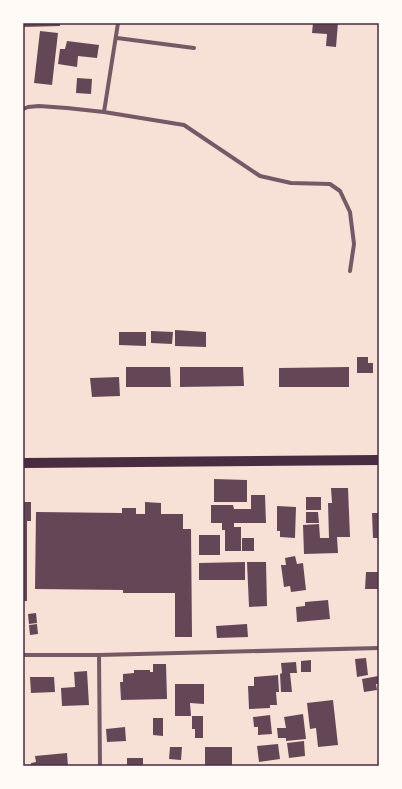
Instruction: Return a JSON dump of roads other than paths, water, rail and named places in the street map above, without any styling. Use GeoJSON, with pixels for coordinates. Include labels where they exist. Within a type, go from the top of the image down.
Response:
{"type":"FeatureCollection","features":[{"type":"Feature","properties":{"kind":"main road"},"geometry":{"type":"LineString","coordinates":[[23,463],[379,460]]}},
{"type":"Feature","properties":{"kind":"street"},"geometry":{"type":"LineString","coordinates":[[104,112],[117,38],[118,23]]}},
{"type":"Feature","properties":{"kind":"street"},"geometry":{"type":"LineString","coordinates":[[117,38],[194,48]]}},
{"type":"Feature","properties":{"kind":"street"},"geometry":{"type":"LineString","coordinates":[[23,109],[38,106],[104,112],[184,125],[260,176],[291,184],[330,184],[340,191],[350,212],[354,244],[350,271]]}},
{"type":"Feature","properties":{"kind":"street"},"geometry":{"type":"LineString","coordinates":[[23,655],[99,655],[379,648]]}},
{"type":"Feature","properties":{"kind":"street"},"geometry":{"type":"LineString","coordinates":[[99,655],[100,766]]}}]}
